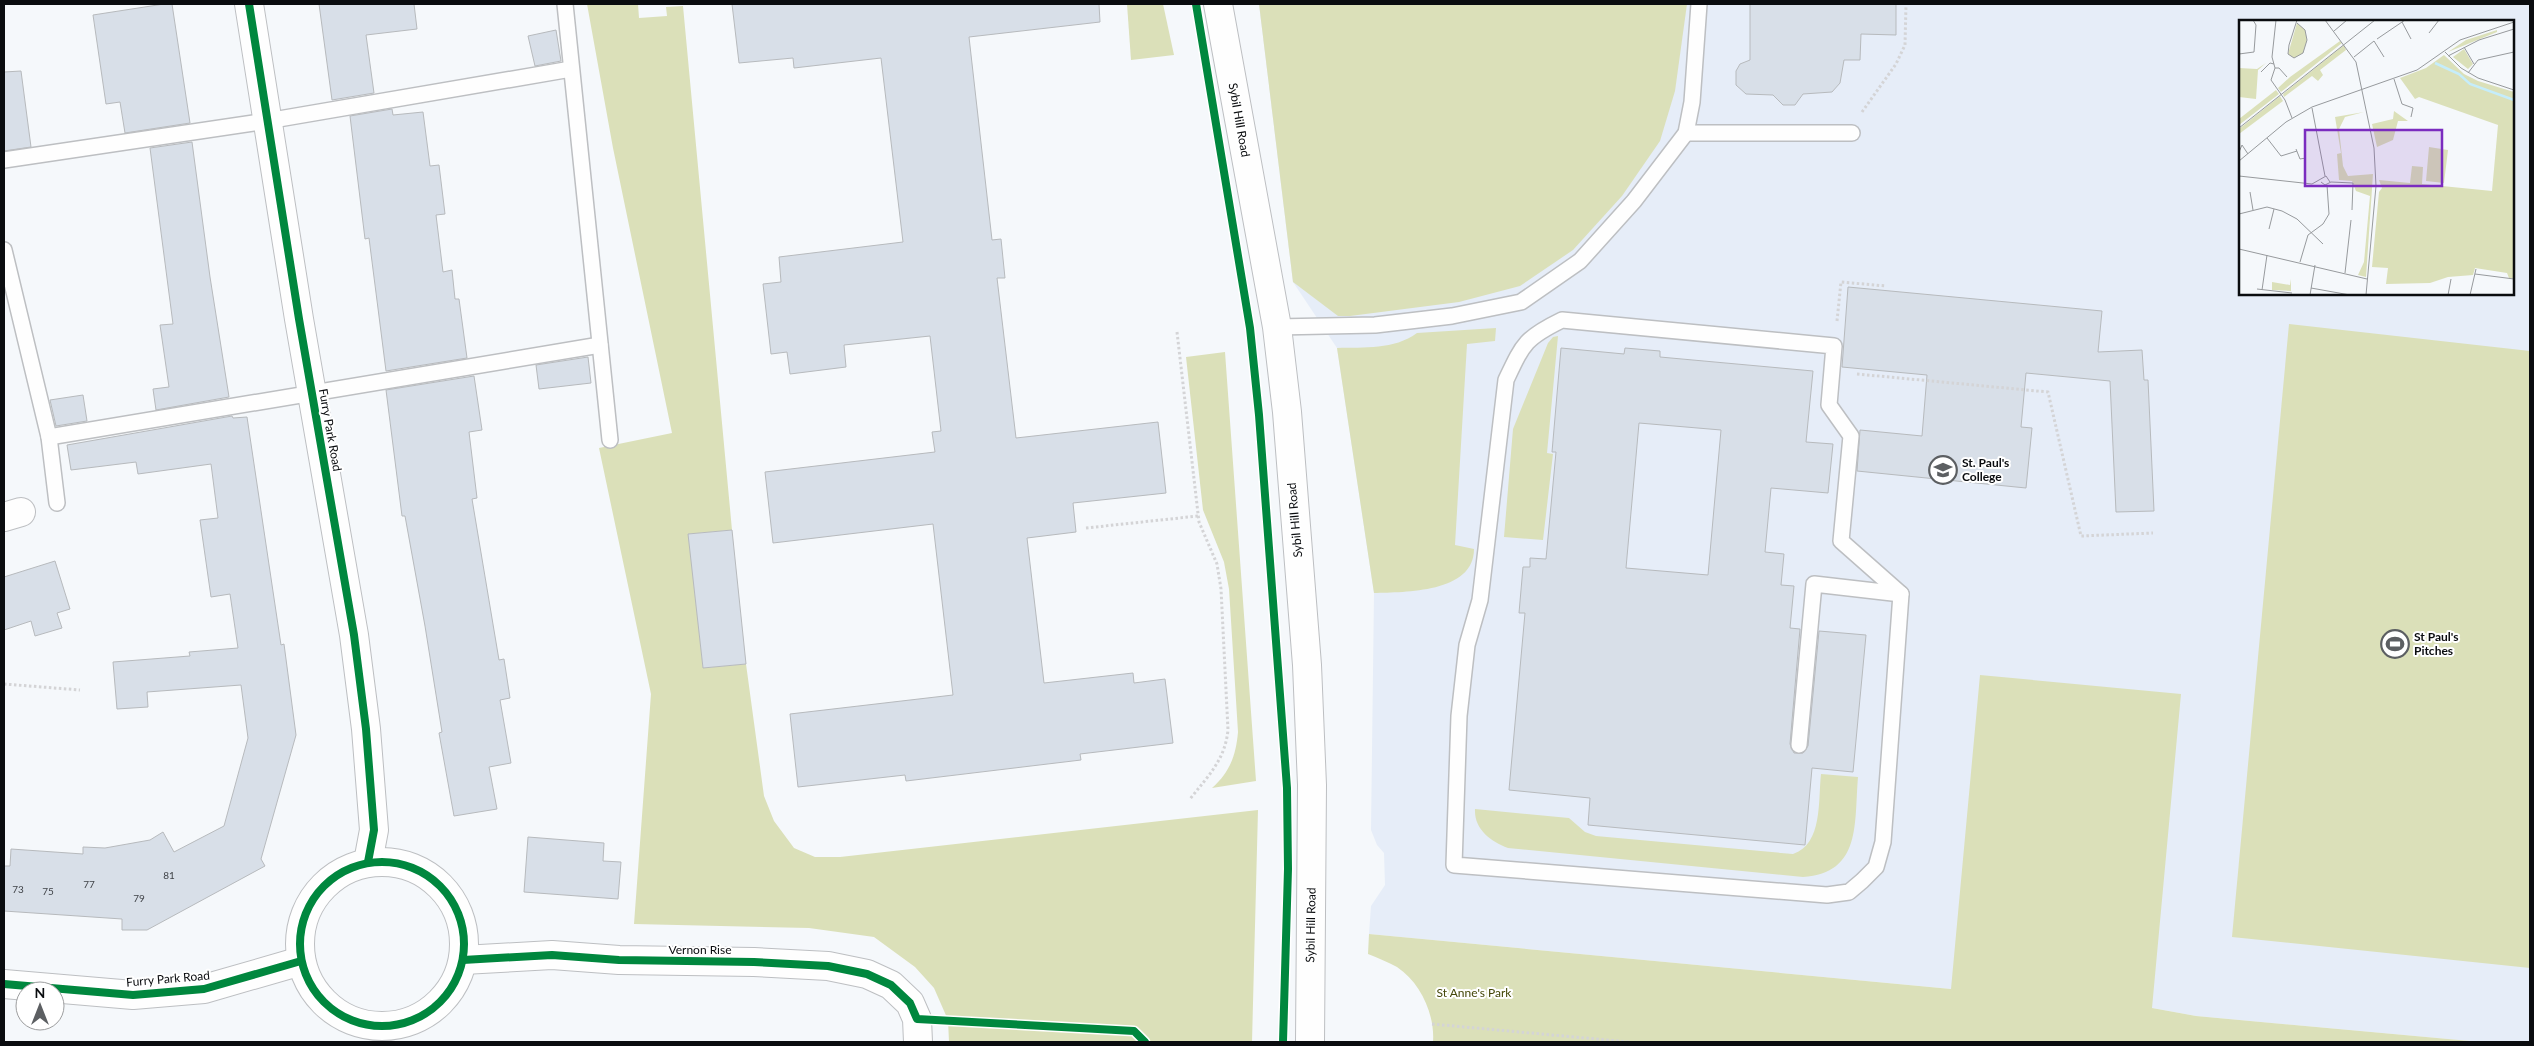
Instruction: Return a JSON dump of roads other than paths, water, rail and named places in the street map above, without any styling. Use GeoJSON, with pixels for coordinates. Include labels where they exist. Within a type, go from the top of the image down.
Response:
{"type":"FeatureCollection","features":[{"type":"Feature","properties":{"kind":"street","name":"Furry Park Road"},"geometry":{"type":"LineString","coordinates":[[249,4],[312,394],[354,635],[366,729],[374,830],[368,862]]}},
{"type":"Feature","properties":{"kind":"street","name":"Sybil Hill Road"},"geometry":{"type":"LineString","coordinates":[[1218,4],[1277,327],[1287,412],[1307,665],[1312,785],[1310,1042]]}},
{"type":"Feature","properties":{"kind":"street"},"geometry":{"type":"LineString","coordinates":[[368,862],[395,862],[420,870],[442,886],[457,908],[464,933],[463,960],[454,983],[439,1003],[419,1018],[403,1034],[346,1018],[325,1004],[310,984],[301,961],[299,934],[307,909],[322,887],[343,870],[368,862]]}},
{"type":"Feature","properties":{"kind":"street","name":"Vernon Rise"},"geometry":{"type":"LineString","coordinates":[[463,960],[552,955],[619,960],[754,962],[828,966],[867,974],[891,985],[910,1003],[917,1030]]}},
{"type":"Feature","properties":{"kind":"street","name":"Furry Park Road"},"geometry":{"type":"LineString","coordinates":[[4,984],[142,994],[204,989],[301,961]]}},
{"type":"Feature","properties":{"kind":"lane"},"geometry":{"type":"LineString","coordinates":[[565,4],[610,440]]}},
{"type":"Feature","properties":{"kind":"lane"},"geometry":{"type":"LineString","coordinates":[[1277,327],[1375,325],[1452,316],[1522,302],[1580,261],[1634,201],[1686,133],[1692,102],[1699,4]]}},
{"type":"Feature","properties":{"kind":"lane"},"geometry":{"type":"LineString","coordinates":[[4,160],[268,121],[571,69]]}},
{"type":"Feature","properties":{"kind":"lane"},"geometry":{"type":"LineString","coordinates":[[1686,133],[1852,133]]}},
{"type":"Feature","properties":{"kind":"lane"},"geometry":{"type":"LineString","coordinates":[[4,250],[49,437],[57,503]]}},
{"type":"Feature","properties":{"kind":"lane"},"geometry":{"type":"LineString","coordinates":[[1562,320],[1834,346],[1829,405],[1851,436],[1841,541],[1901,594],[1883,842],[1876,867],[1849,892],[1827,895],[1454,865],[1459,716],[1467,645],[1480,600],[1506,380],[1522,347],[1538,332],[1562,320]]}},
{"type":"Feature","properties":{"kind":"lane"},"geometry":{"type":"LineString","coordinates":[[49,437],[600,345]]}},
{"type":"Feature","properties":{"kind":"lane"},"geometry":{"type":"LineString","coordinates":[[1799,745],[1814,584],[1901,594]]}},
{"type":"Feature","properties":{"kind":"place","name":"St. Paul's College"},"geometry":{"type":"Point","coordinates":[1943,470]}},
{"type":"Feature","properties":{"kind":"place","name":"St Paul's Pitches"},"geometry":{"type":"Point","coordinates":[2395,644]}},
{"type":"Feature","properties":{"kind":"park label","name":"St Anne's Park"},"geometry":{"type":"Point","coordinates":[1474,993]}}]}
